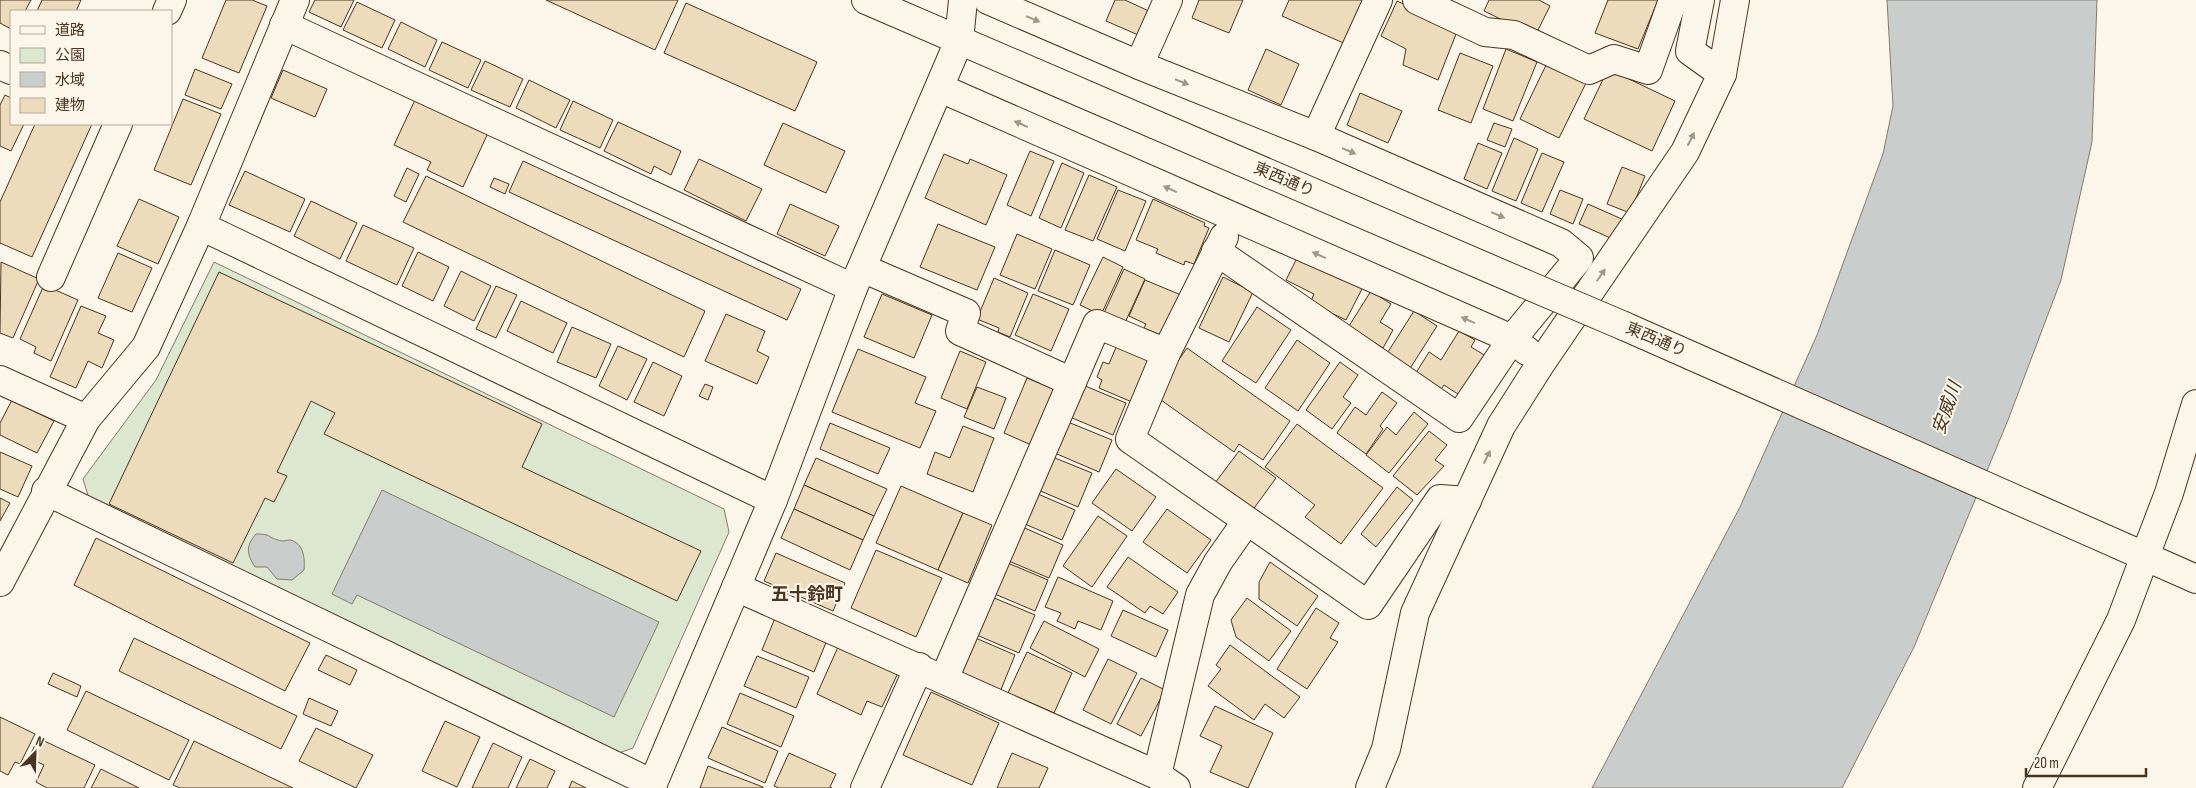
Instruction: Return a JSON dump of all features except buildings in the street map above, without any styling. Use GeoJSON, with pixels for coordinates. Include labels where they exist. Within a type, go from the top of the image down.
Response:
{"type":"FeatureCollection","features":[{"type":"Feature","properties":{"kind":"street"},"geometry":{"type":"LineString","coordinates":[[0,579],[86,419],[146,347],[201,226],[295,0]]}},
{"type":"Feature","properties":{"kind":"street","name":"東西通り"},"geometry":{"type":"LineString","coordinates":[[866,0],[1702,360],[2196,580]]}},
{"type":"Feature","properties":{"kind":"street"},"geometry":{"type":"LineString","coordinates":[[46,491],[652,786],[773,500],[858,278],[959,41],[963,0]]}},
{"type":"Feature","properties":{"kind":"street"},"geometry":{"type":"LineString","coordinates":[[988,0],[1139,65],[1316,136],[1561,242],[1579,258],[1512,339],[1459,418],[1216,252]]}},
{"type":"Feature","properties":{"kind":"street"},"geometry":{"type":"LineString","coordinates":[[1139,65],[1168,0]]}},
{"type":"Feature","properties":{"kind":"street"},"geometry":{"type":"LineString","coordinates":[[1316,136],[1378,0]]}},
{"type":"Feature","properties":{"kind":"street"},"geometry":{"type":"LineString","coordinates":[[1417,0],[1485,32],[1514,35],[1589,70],[1614,59],[1648,70],[1673,0]]}},
{"type":"Feature","properties":{"kind":"street"},"geometry":{"type":"LineString","coordinates":[[1700,0],[1690,51],[1722,74]]}},
{"type":"Feature","properties":{"kind":"street"},"geometry":{"type":"LineString","coordinates":[[1370,788],[1386,749],[1416,613],[1501,426],[1541,363],[1685,152],[1722,74],[1735,0]]}},
{"type":"Feature","properties":{"kind":"street"},"geometry":{"type":"LineString","coordinates":[[284,25],[858,278],[966,313],[960,331],[1072,382]]}},
{"type":"Feature","properties":{"kind":"street"},"geometry":{"type":"LineString","coordinates":[[940,88],[1512,339],[1541,363]]}},
{"type":"Feature","properties":{"kind":"street"},"geometry":{"type":"LineString","coordinates":[[50,277],[118,125]]}},
{"type":"Feature","properties":{"kind":"street"},"geometry":{"type":"LineString","coordinates":[[1234,218],[1166,353],[1130,439],[1246,522],[1368,605],[1440,499],[1467,501]]}},
{"type":"Feature","properties":{"kind":"street"},"geometry":{"type":"LineString","coordinates":[[201,226],[773,500]]}},
{"type":"Feature","properties":{"kind":"street"},"geometry":{"type":"LineString","coordinates":[[944,679],[1097,324],[1166,353]]}},
{"type":"Feature","properties":{"kind":"street"},"geometry":{"type":"LineString","coordinates":[[0,380],[86,419]]}},
{"type":"Feature","properties":{"kind":"street"},"geometry":{"type":"LineString","coordinates":[[2037,788],[2121,620],[2169,493],[2196,404]]}},
{"type":"Feature","properties":{"kind":"street"},"geometry":{"type":"LineString","coordinates":[[736,587],[919,667],[1167,781],[1200,595],[1211,574],[1246,522]]}},
{"type":"Feature","properties":{"kind":"street"},"geometry":{"type":"LineString","coordinates":[[865,788],[919,667]]}},
{"type":"Feature","properties":{"kind":"green space"},"geometry":{"type":"Polygon","coordinates":[[[214,262],[724,509],[729,532],[633,748],[616,754],[90,502],[83,479],[156,380],[214,262]]]}},
{"type":"Feature","properties":{"kind":"water","name":"安威川"},"geometry":{"type":"Polygon","coordinates":[[[1887,0],[2097,0],[2092,142],[2061,280],[2008,420],[1914,647],[1842,788],[1592,788],[1740,507],[1817,335],[1883,154],[1893,106],[1887,0]]]}},
{"type":"Feature","properties":{"kind":"water"},"geometry":{"type":"Polygon","coordinates":[[[382,490],[659,622],[614,717],[357,595],[352,604],[332,594],[382,490]]]}},
{"type":"Feature","properties":{"kind":"water"},"geometry":{"type":"Polygon","coordinates":[[[256,534],[267,535],[280,541],[290,540],[298,544],[303,552],[304,570],[292,580],[277,579],[267,567],[255,567],[248,550],[250,542],[256,534]]]}},
{"type":"Feature","properties":{"kind":"district","name":"五十鈴町"},"geometry":{"type":"Point","coordinates":[807,594]}}]}
